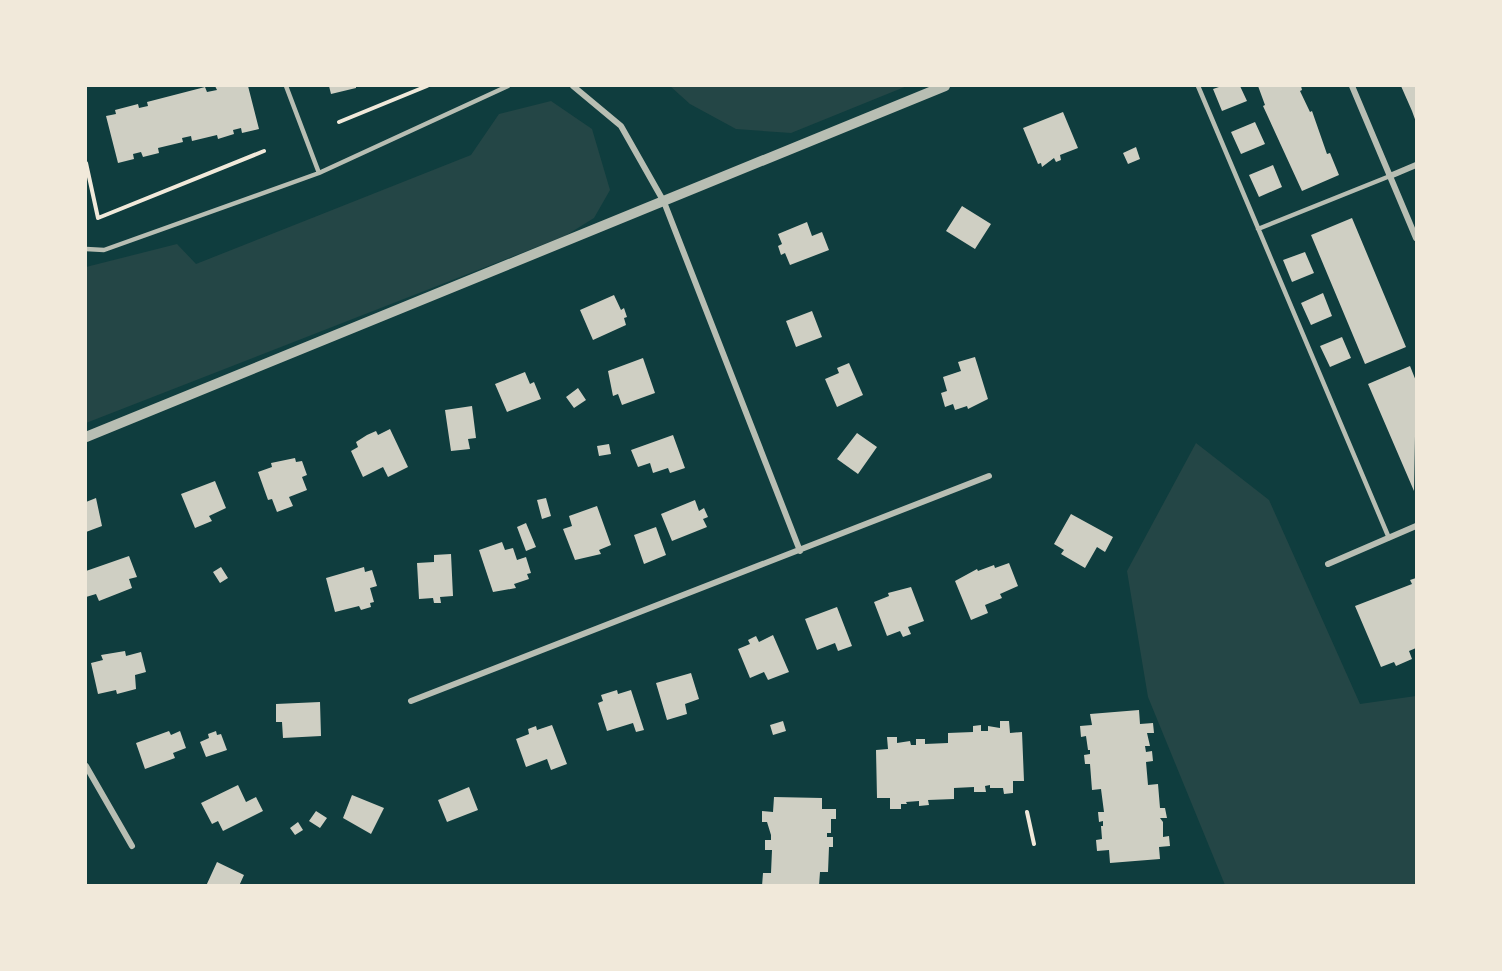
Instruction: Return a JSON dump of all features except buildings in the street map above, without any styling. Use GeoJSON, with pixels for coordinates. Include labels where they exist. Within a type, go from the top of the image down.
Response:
{"type":"FeatureCollection","features":[{"type":"Feature","properties":{"kind":"street"},"geometry":{"type":"LineString","coordinates":[[573,86],[621,126],[664,202],[800,552]]}},
{"type":"Feature","properties":{"kind":"street"},"geometry":{"type":"LineString","coordinates":[[86,436],[945,86]]}},
{"type":"Feature","properties":{"kind":"street"},"geometry":{"type":"LineString","coordinates":[[1352,86],[1416,238]]}},
{"type":"Feature","properties":{"kind":"street"},"geometry":{"type":"LineString","coordinates":[[1390,176],[1416,165]]}},
{"type":"Feature","properties":{"kind":"street"},"geometry":{"type":"LineString","coordinates":[[411,701],[989,477]]}},
{"type":"Feature","properties":{"kind":"street"},"geometry":{"type":"LineString","coordinates":[[1328,564],[1416,526]]}},
{"type":"Feature","properties":{"kind":"street"},"geometry":{"type":"LineString","coordinates":[[86,766],[132,846]]}},
{"type":"Feature","properties":{"kind":"lane"},"geometry":{"type":"LineString","coordinates":[[286,86],[319,173]]}},
{"type":"Feature","properties":{"kind":"lane"},"geometry":{"type":"LineString","coordinates":[[86,249],[104,250],[319,173],[508,86]]}},
{"type":"Feature","properties":{"kind":"lane"},"geometry":{"type":"LineString","coordinates":[[1198,86],[1389,538]]}},
{"type":"Feature","properties":{"kind":"lane"},"geometry":{"type":"LineString","coordinates":[[1258,229],[1390,176]]}},
{"type":"Feature","properties":{"kind":"path"},"geometry":{"type":"LineString","coordinates":[[339,122],[427,86]]}},
{"type":"Feature","properties":{"kind":"path"},"geometry":{"type":"LineString","coordinates":[[86,163],[98,218],[264,151]]}},
{"type":"Feature","properties":{"kind":"path"},"geometry":{"type":"LineString","coordinates":[[1027,812],[1034,844]]}},
{"type":"Feature","properties":{"kind":"shaded area"},"geometry":{"type":"Polygon","coordinates":[[[670,86],[907,86],[791,133],[736,129],[690,104],[670,86]]]}},
{"type":"Feature","properties":{"kind":"shaded area"},"geometry":{"type":"Polygon","coordinates":[[[551,101],[592,129],[610,190],[594,218],[565,236],[86,423],[86,267],[177,244],[196,264],[471,155],[499,114],[551,101]]]}},
{"type":"Feature","properties":{"kind":"shaded area"},"geometry":{"type":"Polygon","coordinates":[[[1196,443],[1269,500],[1360,704],[1416,696],[1416,885],[1225,885],[1148,697],[1127,571],[1196,443]]]}}]}
